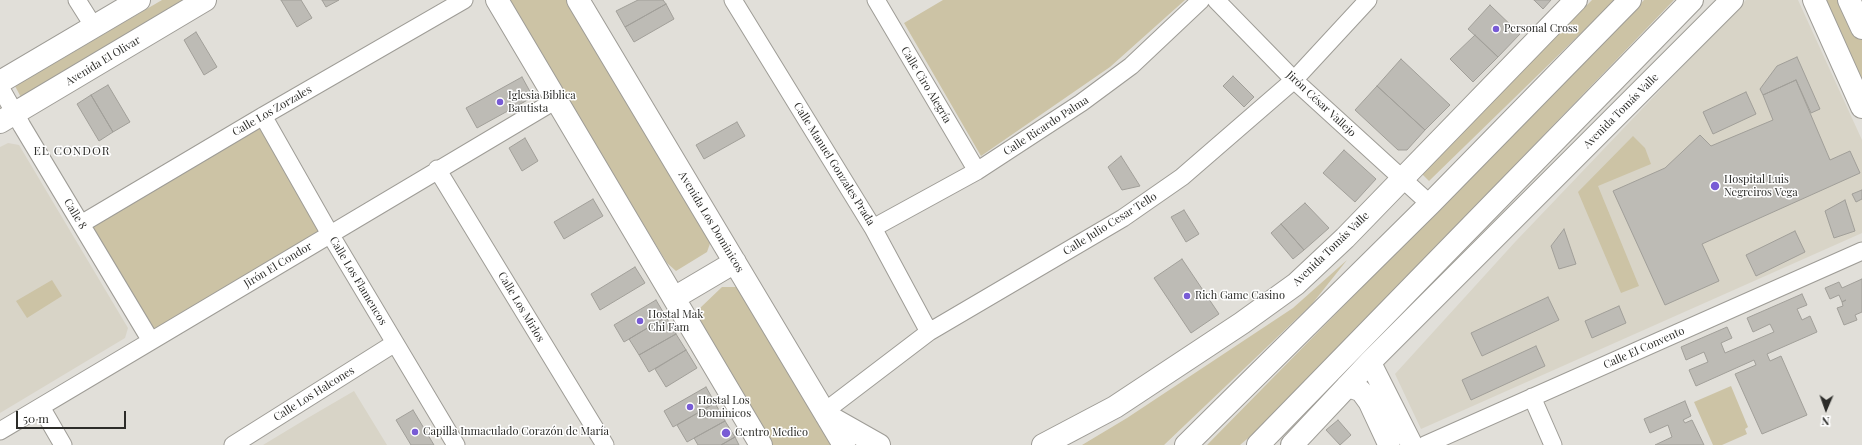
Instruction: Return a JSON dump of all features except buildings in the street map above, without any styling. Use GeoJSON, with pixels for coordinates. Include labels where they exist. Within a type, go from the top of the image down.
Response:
{"type":"FeatureCollection","features":[{"type":"Feature","properties":{"kind":"main road"},"geometry":{"type":"LineString","coordinates":[[0,82],[139,0]]}},
{"type":"Feature","properties":{"kind":"main road","name":"Avenida El Olivar"},"geometry":{"type":"LineString","coordinates":[[8,117],[205,0]]}},
{"type":"Feature","properties":{"kind":"main road"},"geometry":{"type":"LineString","coordinates":[[497,0],[761,445]]}},
{"type":"Feature","properties":{"kind":"main road","name":"Avenida Los Dominicos"},"geometry":{"type":"LineString","coordinates":[[578,0],[844,445]]}},
{"type":"Feature","properties":{"kind":"main road","name":"Avenida Tomás Valle"},"geometry":{"type":"LineString","coordinates":[[1043,445],[1115,407],[1242,323],[1296,284],[1345,238],[1576,0]]}},
{"type":"Feature","properties":{"kind":"main road"},"geometry":{"type":"LineString","coordinates":[[1186,445],[1430,204],[1630,0]]}},
{"type":"Feature","properties":{"kind":"main road"},"geometry":{"type":"LineString","coordinates":[[1258,445],[1692,0]]}},
{"type":"Feature","properties":{"kind":"main road","name":"Avenida Tomás Valle"},"geometry":{"type":"LineString","coordinates":[[1292,445],[1370,362],[1732,0]]}},
{"type":"Feature","properties":{"kind":"main road"},"geometry":{"type":"LineString","coordinates":[[1814,0],[1862,107]]}},
{"type":"Feature","properties":{"kind":"main road"},"geometry":{"type":"LineString","coordinates":[[1849,0],[1862,28]]}},
{"type":"Feature","properties":{"kind":"main road"},"geometry":{"type":"LineString","coordinates":[[674,298],[735,262]]}},
{"type":"Feature","properties":{"kind":"main road"},"geometry":{"type":"LineString","coordinates":[[825,413],[879,445]]}},
{"type":"Feature","properties":{"kind":"street"},"geometry":{"type":"LineString","coordinates":[[77,0],[94,27]]}},
{"type":"Feature","properties":{"kind":"street","name":"Calle Los Zorzales"},"geometry":{"type":"LineString","coordinates":[[81,224],[262,116],[464,0]]}},
{"type":"Feature","properties":{"kind":"street","name":"Calle Manuel Gonzales Prada"},"geometry":{"type":"LineString","coordinates":[[733,0],[873,228],[929,332]]}},
{"type":"Feature","properties":{"kind":"street","name":"Calle Ciro Alegría"},"geometry":{"type":"LineString","coordinates":[[876,0],[977,170]]}},
{"type":"Feature","properties":{"kind":"street","name":"Calle Ricardo Palma"},"geometry":{"type":"LineString","coordinates":[[873,228],[977,170],[1110,84],[1201,0]]}},
{"type":"Feature","properties":{"kind":"street","name":"Jirón César Vallejo"},"geometry":{"type":"LineString","coordinates":[[1216,0],[1294,80],[1430,204]]}},
{"type":"Feature","properties":{"kind":"street","name":"Calle Julio Cesar Tello"},"geometry":{"type":"LineString","coordinates":[[825,413],[929,332],[1123,218],[1157,195],[1206,158],[1294,80],[1368,0]]}},
{"type":"Feature","properties":{"kind":"street","name":"Calle 8"},"geometry":{"type":"LineString","coordinates":[[0,87],[8,117],[81,224],[151,341]]}},
{"type":"Feature","properties":{"kind":"street","name":"Jirón El Condor"},"geometry":{"type":"LineString","coordinates":[[0,431],[437,169],[556,100]]}},
{"type":"Feature","properties":{"kind":"street","name":"Calle Los Flamencos"},"geometry":{"type":"LineString","coordinates":[[262,116],[330,234],[456,445]]}},
{"type":"Feature","properties":{"kind":"street","name":"Calle Los Mirlos"},"geometry":{"type":"LineString","coordinates":[[437,169],[605,445]]}},
{"type":"Feature","properties":{"kind":"street","name":"Calle El Convento"},"geometry":{"type":"LineString","coordinates":[[1425,445],[1862,251]]}},
{"type":"Feature","properties":{"kind":"street","name":"Calle Los Halcones"},"geometry":{"type":"LineString","coordinates":[[233,445],[395,343]]}},
{"type":"Feature","properties":{"kind":"street"},"geometry":{"type":"LineString","coordinates":[[1370,362],[1412,445]]}},
{"type":"Feature","properties":{"kind":"street"},"geometry":{"type":"LineString","coordinates":[[1347,386],[1361,392],[1369,402],[1389,445]]}},
{"type":"Feature","properties":{"kind":"street"},"geometry":{"type":"LineString","coordinates":[[1532,397],[1553,445]]}},
{"type":"Feature","properties":{"kind":"street"},"geometry":{"type":"LineString","coordinates":[[41,407],[63,445]]}},
{"type":"Feature","properties":{"kind":"shaded area"},"geometry":{"type":"Polygon","coordinates":[[[162,0],[197,0],[24,103],[15,86],[162,0]]]}},
{"type":"Feature","properties":{"kind":"shaded area"},"geometry":{"type":"Polygon","coordinates":[[[506,0],[572,0],[713,235],[707,252],[676,271],[667,263],[506,0]]]}},
{"type":"Feature","properties":{"kind":"shaded area"},"geometry":{"type":"Polygon","coordinates":[[[943,0],[1185,0],[1110,67],[981,156],[904,23],[943,0]]]}},
{"type":"Feature","properties":{"kind":"shaded area"},"geometry":{"type":"Polygon","coordinates":[[[1592,0],[1615,0],[1429,181],[1421,173],[1592,0]]]}},
{"type":"Feature","properties":{"kind":"shaded area"},"geometry":{"type":"Polygon","coordinates":[[[1644,0],[1674,0],[1266,423],[1240,445],[1207,445],[1644,0]]]}},
{"type":"Feature","properties":{"kind":"shaded area","name":"Hospital Luis Negreiros Vega"},"geometry":{"type":"Polygon","coordinates":[[[1746,0],[1798,0],[1862,140],[1862,233],[1421,429],[1395,374],[1516,241],[1746,0]]]}},
{"type":"Feature","properties":{"kind":"shaded area"},"geometry":{"type":"Polygon","coordinates":[[[1814,0],[1849,0],[1862,29],[1862,108],[1814,0]]]}},
{"type":"Feature","properties":{"kind":"shaded area"},"geometry":{"type":"Polygon","coordinates":[[[263,116],[330,234],[151,341],[81,224],[263,116]]]}},
{"type":"Feature","properties":{"kind":"shaded area"},"geometry":{"type":"Polygon","coordinates":[[[1633,136],[1645,148],[1651,164],[1598,186],[1639,286],[1621,293],[1578,192],[1633,136]]]}},
{"type":"Feature","properties":{"kind":"shaded area"},"geometry":{"type":"Polygon","coordinates":[[[8,143],[19,145],[128,328],[125,338],[0,413],[0,147],[8,143]]]}},
{"type":"Feature","properties":{"kind":"shaded area"},"geometry":{"type":"Polygon","coordinates":[[[1347,260],[1312,304],[1164,445],[1082,445],[1127,418],[1293,308],[1347,260]]]}},
{"type":"Feature","properties":{"kind":"shaded area"},"geometry":{"type":"Polygon","coordinates":[[[52,280],[62,296],[27,318],[16,301],[52,280]]]}},
{"type":"Feature","properties":{"kind":"shaded area"},"geometry":{"type":"Polygon","coordinates":[[[722,287],[738,287],[832,445],[772,445],[700,325],[699,309],[722,287]]]}},
{"type":"Feature","properties":{"kind":"shaded area"},"geometry":{"type":"Polygon","coordinates":[[[1731,386],[1748,427],[1745,429],[1747,434],[1722,445],[1713,445],[1694,402],[1731,386]]]}},
{"type":"Feature","properties":{"kind":"shaded area"},"geometry":{"type":"Polygon","coordinates":[[[354,391],[387,445],[263,445],[306,419],[354,391]]]}},
{"type":"Feature","properties":{"kind":"place","name":"Personal Cross"},"geometry":{"type":"Point","coordinates":[1496,29]}},
{"type":"Feature","properties":{"kind":"place","name":"Iglesia Biblica Bautista"},"geometry":{"type":"Point","coordinates":[500,102]}},
{"type":"Feature","properties":{"kind":"place","name":"Hospital Luis Negreiros Vega"},"geometry":{"type":"Point","coordinates":[1715,186]}},
{"type":"Feature","properties":{"kind":"place","name":"Rich Game Casino"},"geometry":{"type":"Point","coordinates":[1187,296]}},
{"type":"Feature","properties":{"kind":"place","name":"Hostal Mak Chi Fam"},"geometry":{"type":"Point","coordinates":[640,321]}},
{"type":"Feature","properties":{"kind":"place","name":"Hostal Los Dominicos"},"geometry":{"type":"Point","coordinates":[690,407]}},
{"type":"Feature","properties":{"kind":"place","name":"Capilla Inmaculado Corazón de María"},"geometry":{"type":"Point","coordinates":[415,432]}},
{"type":"Feature","properties":{"kind":"place","name":"Centro Medico"},"geometry":{"type":"Point","coordinates":[726,433]}},
{"type":"Feature","properties":{"kind":"district","name":"EL CONDOR"},"geometry":{"type":"Point","coordinates":[72,151]}}]}
